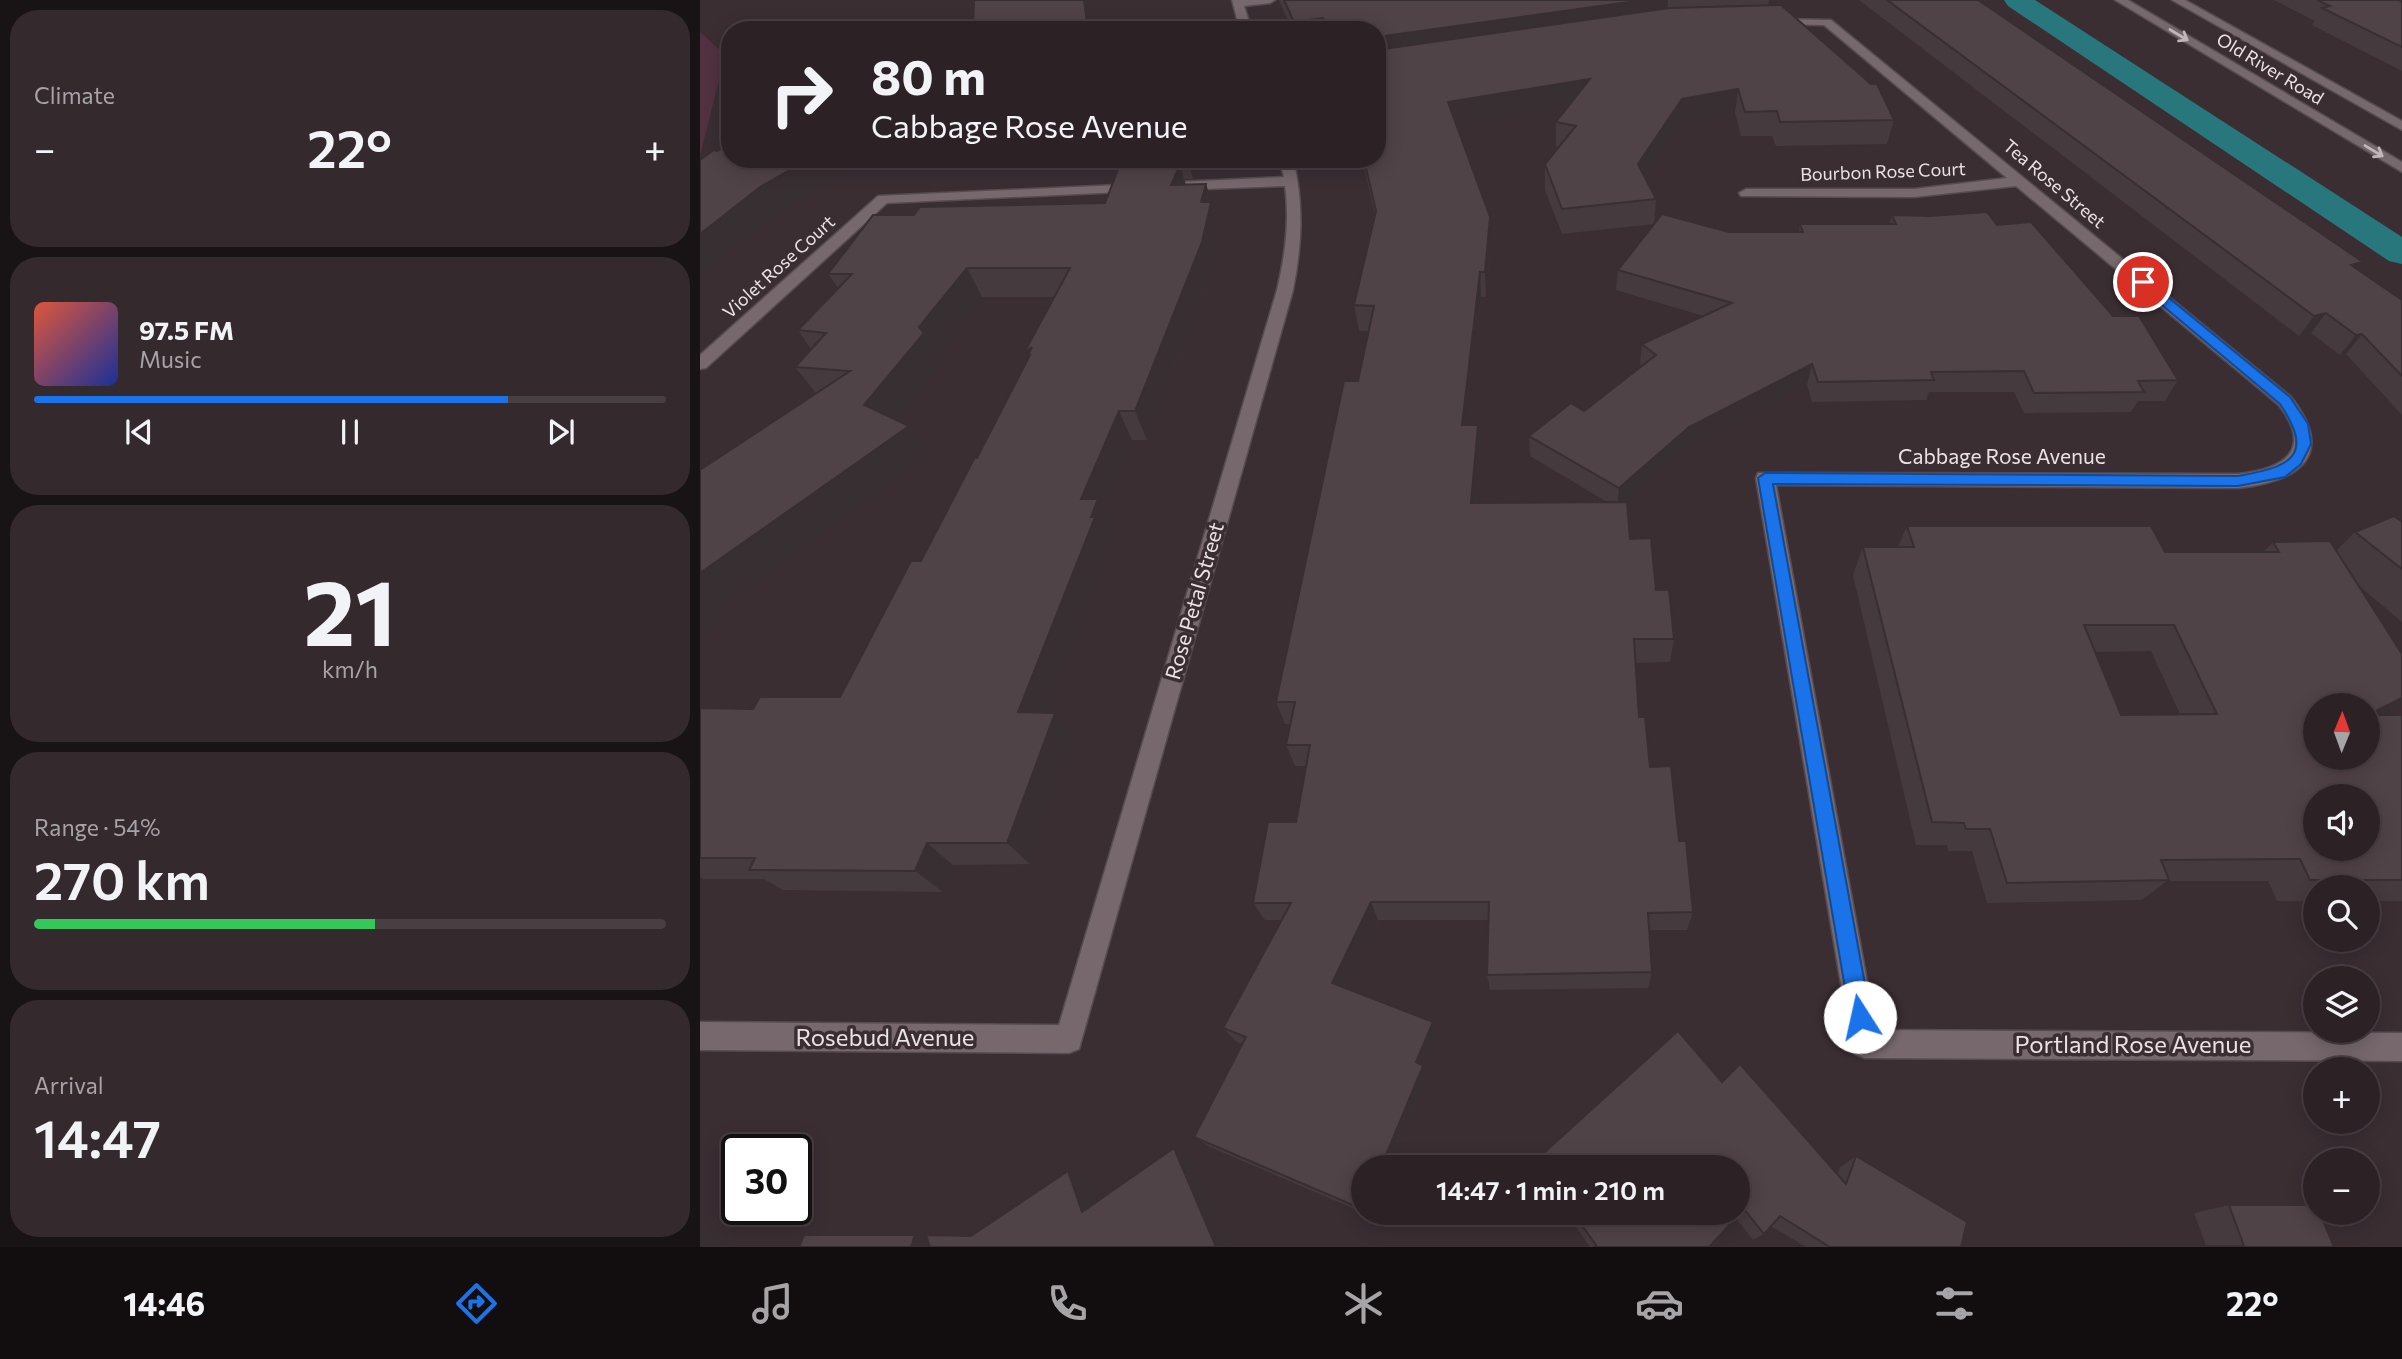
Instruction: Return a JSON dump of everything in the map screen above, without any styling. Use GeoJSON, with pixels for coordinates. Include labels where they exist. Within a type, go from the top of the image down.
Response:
{"type":"FeatureCollection","features":[{"type":"Feature","properties":{"kind":"street"},"geometry":{"type":"LineString","coordinates":[[1242,21],[1237,2],[1270,0]]}},
{"type":"Feature","properties":{"kind":"street","name":"Old River Road"},"geometry":{"type":"LineString","coordinates":[[2120,0],[2402,167]]}},
{"type":"Feature","properties":{"kind":"street","name":"Old River Road"},"geometry":{"type":"LineString","coordinates":[[2177,0],[2402,127]]}},
{"type":"Feature","properties":{"kind":"street","name":"Tea Rose Street"},"geometry":{"type":"LineString","coordinates":[[1763,22],[1827,22],[2285,401],[2301,424],[2304,444],[2296,461],[2280,473],[2238,481]]}},
{"type":"Feature","properties":{"kind":"street","name":"Rose Petal Street"},"geometry":{"type":"LineString","coordinates":[[1069,1039],[1285,289],[1296,221],[1293,181],[1289,168]]}},
{"type":"Feature","properties":{"kind":"street","name":"Violet Rose Court"},"geometry":{"type":"LineString","coordinates":[[700,363],[883,198],[1293,181]]}},
{"type":"Feature","properties":{"kind":"street","name":"Bourbon Rose Court"},"geometry":{"type":"LineString","coordinates":[[1746,194],[1914,193],[2020,181]]}},
{"type":"Feature","properties":{"kind":"street","name":"Cabbage Rose Avenue"},"geometry":{"type":"LineString","coordinates":[[1865,1044],[1765,478],[2238,481]]}},
{"type":"Feature","properties":{"kind":"street","name":"Rosebud Avenue"},"geometry":{"type":"LineString","coordinates":[[700,1036],[1069,1039]]}},
{"type":"Feature","properties":{"kind":"street","name":"Portland Rose Avenue"},"geometry":{"type":"LineString","coordinates":[[1865,1044],[2402,1047]]}},
{"type":"Feature","properties":{"kind":"shaded area"},"geometry":{"type":"Polygon","coordinates":[[[700,32],[721,51],[721,71],[700,156],[700,32]]]}},
{"type":"Feature","properties":{"kind":"building"},"geometry":{"type":"Polygon","coordinates":[[[974,0],[1084,0],[1087,21],[973,21],[974,0]]]}},
{"type":"Feature","properties":{"kind":"building"},"geometry":{"type":"Polygon","coordinates":[[[1284,0],[1643,0],[1386,36],[1386,21],[1324,21],[1323,18],[1294,21],[1284,0]]]}},
{"type":"Feature","properties":{"kind":"building"},"geometry":{"type":"Polygon","coordinates":[[[1887,0],[1978,0],[2363,262],[2351,265],[2402,300],[2402,376],[2362,334],[2356,335],[2326,313],[2314,316],[1887,0]]]}},
{"type":"Feature","properties":{"kind":"building"},"geometry":{"type":"Polygon","coordinates":[[[2317,0],[2399,0],[2402,2],[2402,47],[2322,8],[2330,6],[2317,0]]]}},
{"type":"Feature","properties":{"kind":"building"},"geometry":{"type":"Polygon","coordinates":[[[1781,5],[1871,84],[1877,84],[1894,120],[1780,122],[1777,111],[1745,112],[1738,89],[1682,99],[1638,164],[1656,199],[1562,209],[1545,164],[1576,126],[1556,122],[1590,79],[1448,102],[1490,217],[1485,272],[1480,272],[1462,425],[1478,425],[1471,503],[1627,502],[1630,539],[1651,538],[1656,590],[1669,590],[1674,639],[1634,639],[1639,717],[1645,717],[1650,767],[1671,766],[1679,841],[1686,841],[1693,912],[1648,913],[1652,972],[1487,975],[1489,902],[1371,902],[1332,983],[1433,1022],[1416,1062],[1423,1066],[1386,1155],[1351,1155],[1351,1204],[1194,1137],[1246,1037],[1223,1028],[1291,903],[1253,903],[1268,822],[1296,822],[1310,745],[1286,745],[1295,702],[1276,702],[1344,381],[1358,381],[1374,306],[1354,305],[1376,211],[1366,168],[1386,168],[1386,49],[1669,8],[1781,5]]]}},
{"type":"Feature","properties":{"kind":"building"},"geometry":{"type":"Polygon","coordinates":[[[721,149],[721,168],[793,168],[760,187],[700,234],[700,160],[714,150],[721,149]]]}},
{"type":"Feature","properties":{"kind":"building"},"geometry":{"type":"Polygon","coordinates":[[[1119,168],[1179,168],[1171,185],[1206,184],[1201,202],[1211,202],[1202,242],[1135,411],[1119,411],[1081,499],[1098,499],[1091,517],[1095,517],[1018,712],[1055,713],[1007,843],[927,843],[915,871],[749,870],[755,858],[700,858],[700,708],[753,709],[760,697],[840,697],[911,561],[921,561],[975,457],[977,458],[1032,347],[1024,353],[1070,268],[967,268],[919,327],[924,333],[864,405],[909,426],[700,573],[700,470],[850,371],[795,367],[826,333],[798,330],[852,274],[828,274],[873,215],[914,215],[920,207],[1105,203],[1119,168]]]}},
{"type":"Feature","properties":{"kind":"building"},"geometry":{"type":"Polygon","coordinates":[[[1987,212],[1997,225],[2031,222],[2113,316],[2139,316],[2178,380],[2138,381],[2144,392],[2034,393],[2024,371],[1931,372],[1934,380],[1818,382],[1812,364],[1689,427],[1619,488],[1529,436],[1571,403],[1584,411],[1656,355],[1642,344],[1732,303],[1618,270],[1662,214],[1729,232],[1803,232],[1800,224],[1896,224],[1892,215],[1930,216],[1987,212]]]}},
{"type":"Feature","properties":{"kind":"building"},"geometry":{"type":"Polygon","coordinates":[[[2394,516],[2402,522],[2402,569],[2355,532],[2394,516]]]}},
{"type":"Feature","properties":{"kind":"building"},"geometry":{"type":"Polygon","coordinates":[[[1907,526],[2151,526],[2165,552],[2279,552],[2273,542],[2330,541],[2402,654],[2402,698],[2380,709],[2380,693],[2303,693],[2303,770],[2380,770],[2380,715],[2402,715],[2402,880],[2380,880],[2380,875],[2308,875],[2300,859],[2161,860],[2169,880],[2007,883],[1990,829],[1966,829],[1964,823],[1932,822],[1863,547],[1914,547],[1907,526]],[[2084,625],[2121,715],[2217,714],[2174,625],[2084,625]]]}},
{"type":"Feature","properties":{"kind":"building"},"geometry":{"type":"Polygon","coordinates":[[[1678,1031],[1722,1082],[1740,1064],[1846,1184],[1856,1156],[1967,1222],[1961,1247],[1830,1247],[1780,1216],[1764,1234],[1750,1216],[1750,1155],[1542,1155],[1678,1031]]]}},
{"type":"Feature","properties":{"kind":"building"},"geometry":{"type":"Polygon","coordinates":[[[1174,1148],[1216,1247],[930,1247],[926,1235],[971,1236],[1068,1171],[1082,1212],[1174,1148]]]}},
{"type":"Feature","properties":{"kind":"building"},"geometry":{"type":"Polygon","coordinates":[[[2229,1205],[2303,1205],[2303,1225],[2325,1225],[2334,1247],[2132,1247],[2244,1246],[2229,1205]]]}},
{"type":"Feature","properties":{"kind":"building"},"geometry":{"type":"Polygon","coordinates":[[[1582,1225],[1729,1225],[1709,1247],[1594,1247],[1596,1245],[1582,1225]]]}},
{"type":"Feature","properties":{"kind":"building"},"geometry":{"type":"Polygon","coordinates":[[[804,1235],[915,1235],[911,1247],[799,1247],[804,1235]]]}},
{"type":"Feature","properties":{"kind":"waterway"},"geometry":{"type":"LineString","coordinates":[[2017,0],[2402,253]]}},
{"type":"Feature","properties":{"kind":"route"},"geometry":{"type":"LineString","coordinates":[[1860,1017],[1765,478],[2238,481],[2280,473],[2296,461],[2304,444],[2301,424],[2285,401],[2143,282]]}}]}
